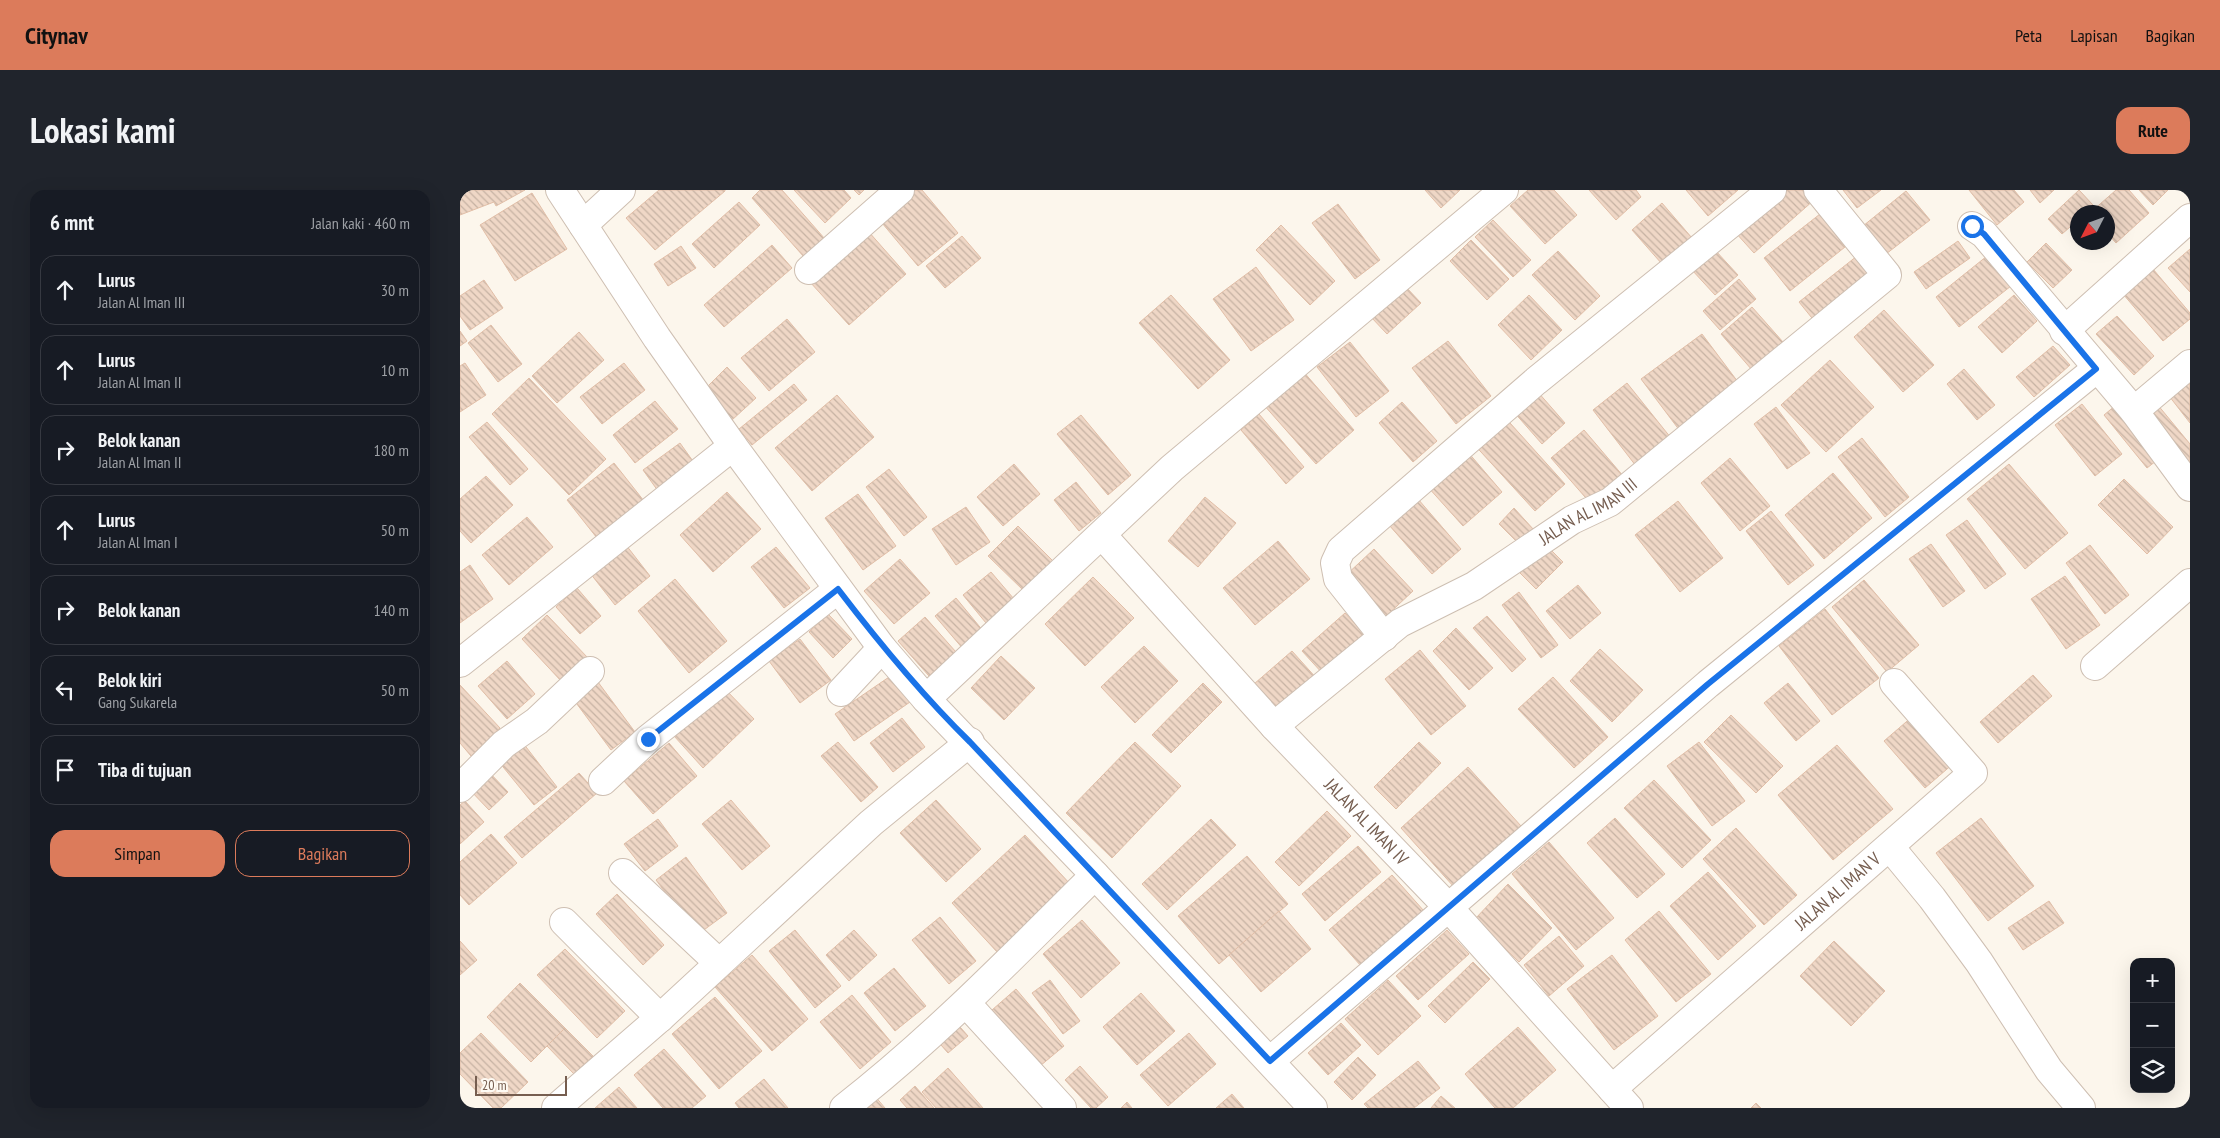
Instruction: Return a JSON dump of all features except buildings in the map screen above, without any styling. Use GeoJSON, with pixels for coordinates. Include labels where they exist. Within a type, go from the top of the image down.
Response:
{"type":"FeatureCollection","features":[{"type":"Feature","properties":{"kind":"street"},"geometry":{"type":"LineString","coordinates":[[560,190],[657,338],[733,446],[882,648],[926,699],[970,742],[1313,1108]]}},
{"type":"Feature","properties":{"kind":"street"},"geometry":{"type":"LineString","coordinates":[[583,225],[621,190]]}},
{"type":"Feature","properties":{"kind":"street"},"geometry":{"type":"LineString","coordinates":[[809,270],[900,190]]}},
{"type":"Feature","properties":{"kind":"street"},"geometry":{"type":"LineString","coordinates":[[926,699],[1172,468],[1504,190]]}},
{"type":"Feature","properties":{"kind":"street"},"geometry":{"type":"LineString","coordinates":[[1384,637],[1338,579],[1335,564],[1341,550],[1536,381],[1772,190]]}},
{"type":"Feature","properties":{"kind":"street","name":"JALAN AL IMAN III"},"geometry":{"type":"LineString","coordinates":[[1274,726],[1400,623],[1418,612],[1455,597],[1572,520],[1610,502],[1887,275],[1818,190]]}},
{"type":"Feature","properties":{"kind":"street"},"geometry":{"type":"LineString","coordinates":[[2064,331],[2190,218]]}},
{"type":"Feature","properties":{"kind":"street"},"geometry":{"type":"LineString","coordinates":[[1972,226],[1984,234],[2096,369],[2134,411],[2190,487]]}},
{"type":"Feature","properties":{"kind":"street"},"geometry":{"type":"LineString","coordinates":[[2134,411],[2190,364]]}},
{"type":"Feature","properties":{"kind":"street"},"geometry":{"type":"LineString","coordinates":[[1270,1061],[1708,684],[2096,369]]}},
{"type":"Feature","properties":{"kind":"street"},"geometry":{"type":"LineString","coordinates":[[463,653],[733,446]]}},
{"type":"Feature","properties":{"kind":"street","name":"JALAN AL IMAN IV"},"geometry":{"type":"LineString","coordinates":[[1102,535],[1274,726],[1448,907],[1621,1098]]}},
{"type":"Feature","properties":{"kind":"street"},"geometry":{"type":"LineString","coordinates":[[2095,666],[2190,583]]}},
{"type":"Feature","properties":{"kind":"street"},"geometry":{"type":"LineString","coordinates":[[603,781],[648,739],[838,589]]}},
{"type":"Feature","properties":{"kind":"street"},"geometry":{"type":"LineString","coordinates":[[840,692],[882,648]]}},
{"type":"Feature","properties":{"kind":"street"},"geometry":{"type":"LineString","coordinates":[[460,788],[504,744],[537,721],[590,671]]}},
{"type":"Feature","properties":{"kind":"street","name":"JALAN AL IMAN V"},"geometry":{"type":"LineString","coordinates":[[1621,1098],[1890,847],[1973,773],[1894,683]]}},
{"type":"Feature","properties":{"kind":"street"},"geometry":{"type":"LineString","coordinates":[[556,1108],[660,1018],[871,823],[970,742]]}},
{"type":"Feature","properties":{"kind":"street"},"geometry":{"type":"LineString","coordinates":[[1890,847],[1932,898],[1979,962],[2049,1070],[2080,1108]]}},
{"type":"Feature","properties":{"kind":"street"},"geometry":{"type":"LineString","coordinates":[[624,873],[719,963]]}},
{"type":"Feature","properties":{"kind":"street"},"geometry":{"type":"LineString","coordinates":[[844,1108],[880,1080],[966,1003],[1095,875]]}},
{"type":"Feature","properties":{"kind":"street"},"geometry":{"type":"LineString","coordinates":[[564,922],[660,1018]]}},
{"type":"Feature","properties":{"kind":"street"},"geometry":{"type":"LineString","coordinates":[[966,1003],[1062,1108]]}},
{"type":"Feature","properties":{"kind":"route"},"geometry":{"type":"LineString","coordinates":[[648,739],[838,589],[882,648],[926,699],[970,742],[1270,1061],[1708,684],[2096,369],[1984,234],[1972,226]]}}]}
